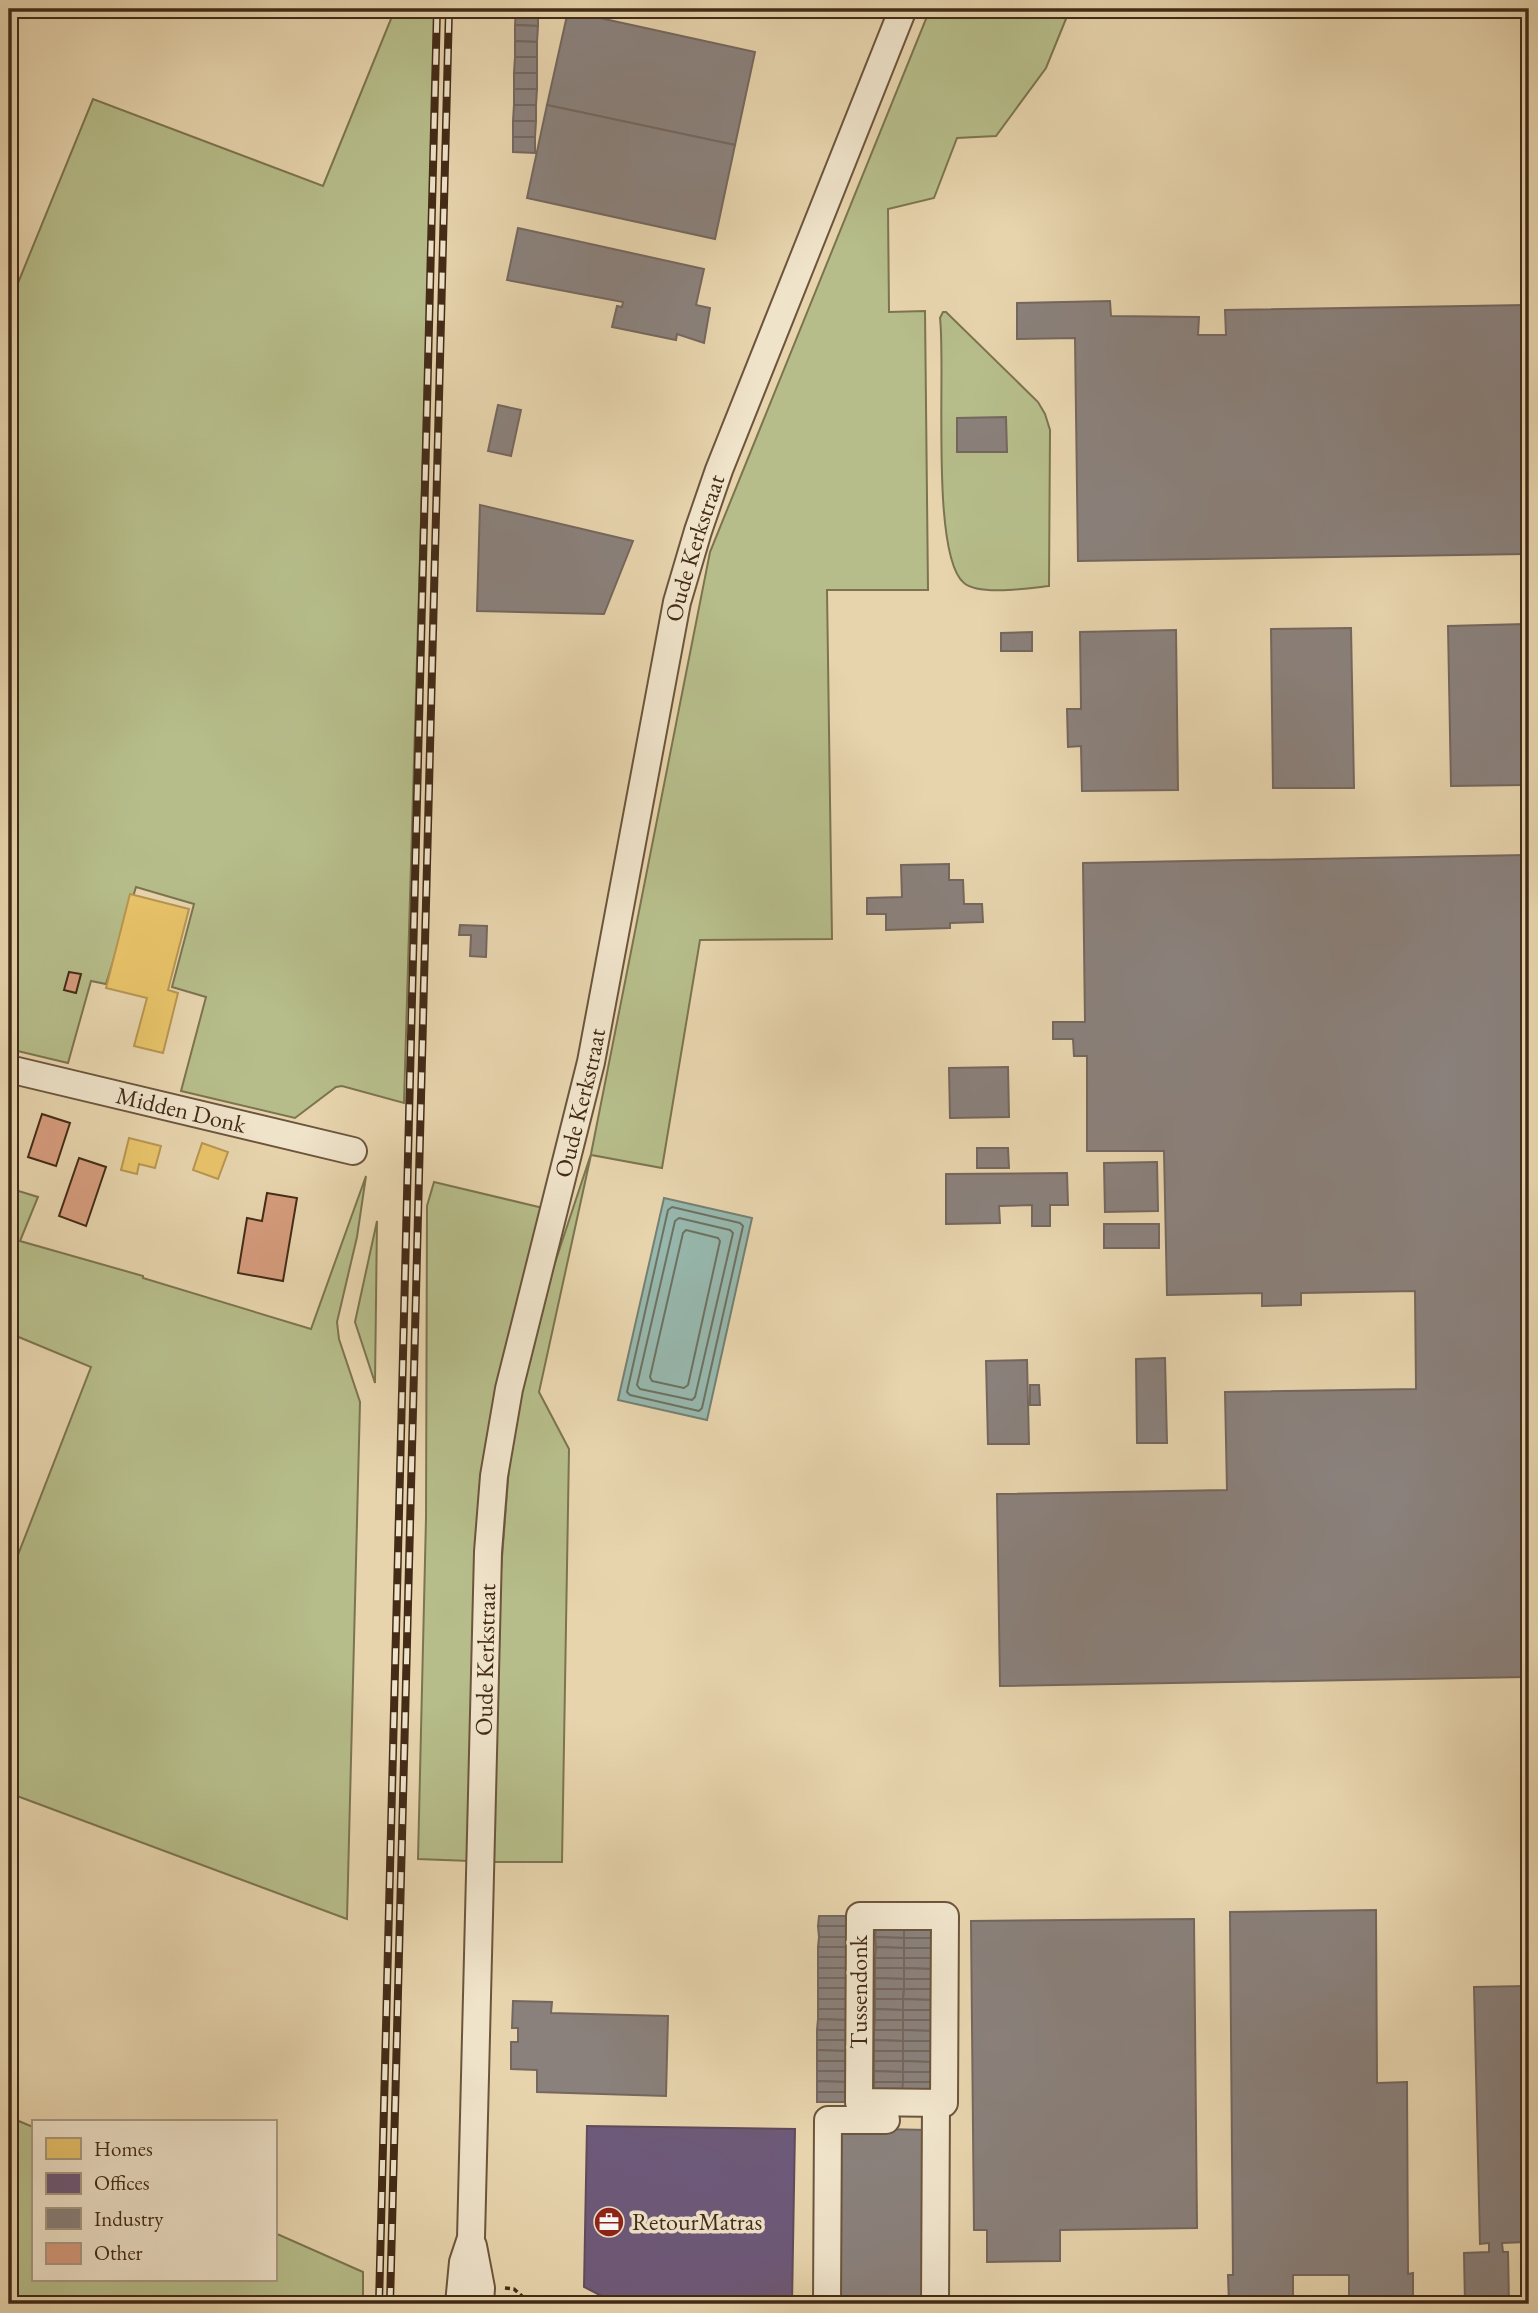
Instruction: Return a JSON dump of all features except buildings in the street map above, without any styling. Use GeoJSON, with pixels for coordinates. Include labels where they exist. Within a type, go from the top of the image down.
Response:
{"type":"FeatureCollection","features":[{"type":"Feature","properties":{"kind":"street","name":"Oude Kerkstraat"},"geometry":{"type":"LineString","coordinates":[[480,2304],[477,2260],[471,2238],[488,1552],[494,1476],[509,1389],[591,1062],[650,740],[677,602],[687,566],[719,470],[903,9]]}},
{"type":"Feature","properties":{"kind":"street","name":"Midden Donk"},"geometry":{"type":"LineString","coordinates":[[9,1069],[353,1151]]}},
{"type":"Feature","properties":{"kind":"street","name":"Tussendonk"},"geometry":{"type":"LineString","coordinates":[[935,2304],[936,2111],[944,2103],[945,1916],[860,1916],[859,2102],[936,2111]]}},
{"type":"Feature","properties":{"kind":"street"},"geometry":{"type":"LineString","coordinates":[[827,2304],[828,2120],[936,2111]]}},
{"type":"Feature","properties":{"kind":"street","name":"Oude Kerkstraat"},"geometry":{"type":"LineString","coordinates":[[459,2304],[463,2262],[471,2238]]}},
{"type":"Feature","properties":{"kind":"green space"},"geometry":{"type":"Polygon","coordinates":[[[395,9],[436,9],[404,1103],[342,1086],[336,1087],[295,1118],[181,1091],[206,997],[172,987],[194,904],[136,887],[106,984],[91,981],[68,1063],[9,1049],[9,305],[93,99],[323,186],[395,9]]]}},
{"type":"Feature","properties":{"kind":"green space"},"geometry":{"type":"Polygon","coordinates":[[[930,9],[1070,9],[1046,68],[996,136],[957,138],[934,198],[888,209],[889,312],[925,311],[928,590],[827,590],[832,939],[700,940],[662,1168],[591,1155],[539,1392],[569,1449],[562,1862],[493,1862],[498,1610],[511,1440],[534,1326],[591,1154],[710,552],[930,9]]]}},
{"type":"Feature","properties":{"kind":"green space"},"geometry":{"type":"Polygon","coordinates":[[[943,312],[1038,402],[1045,414],[1050,430],[1049,586],[1005,590],[971,587],[964,583],[953,566],[943,500],[940,318],[943,312]]]}},
{"type":"Feature","properties":{"kind":"green space"},"geometry":{"type":"Polygon","coordinates":[[[366,1176],[357,1237],[337,1322],[339,1339],[360,1402],[347,1919],[9,1793],[9,1578],[91,1367],[9,1333],[9,1188],[38,1197],[20,1241],[143,1276],[311,1329],[366,1176]]]}},
{"type":"Feature","properties":{"kind":"green space"},"geometry":{"type":"Polygon","coordinates":[[[434,1182],[543,1208],[499,1384],[481,1491],[470,1861],[418,1859],[426,1518],[427,1206],[434,1182]]]}},
{"type":"Feature","properties":{"kind":"green space"},"geometry":{"type":"Polygon","coordinates":[[[377,1221],[375,1383],[355,1322],[377,1221]]]}},
{"type":"Feature","properties":{"kind":"green space"},"geometry":{"type":"Polygon","coordinates":[[[9,2117],[32,2127],[32,2282],[276,2282],[276,2233],[363,2272],[363,2304],[9,2304],[9,2117]]]}},
{"type":"Feature","properties":{"kind":"water"},"geometry":{"type":"Polygon","coordinates":[[[664,1198],[752,1218],[707,1420],[618,1400],[664,1198]]]}},
{"type":"Feature","properties":{"kind":"railway"},"geometry":{"type":"LineString","coordinates":[[379,2304],[437,9]]}},
{"type":"Feature","properties":{"kind":"railway"},"geometry":{"type":"LineString","coordinates":[[390,2304],[449,9]]}},
{"type":"Feature","properties":{"kind":"place","name":"RetourMatras"},"geometry":{"type":"Point","coordinates":[609,2222]}}]}
